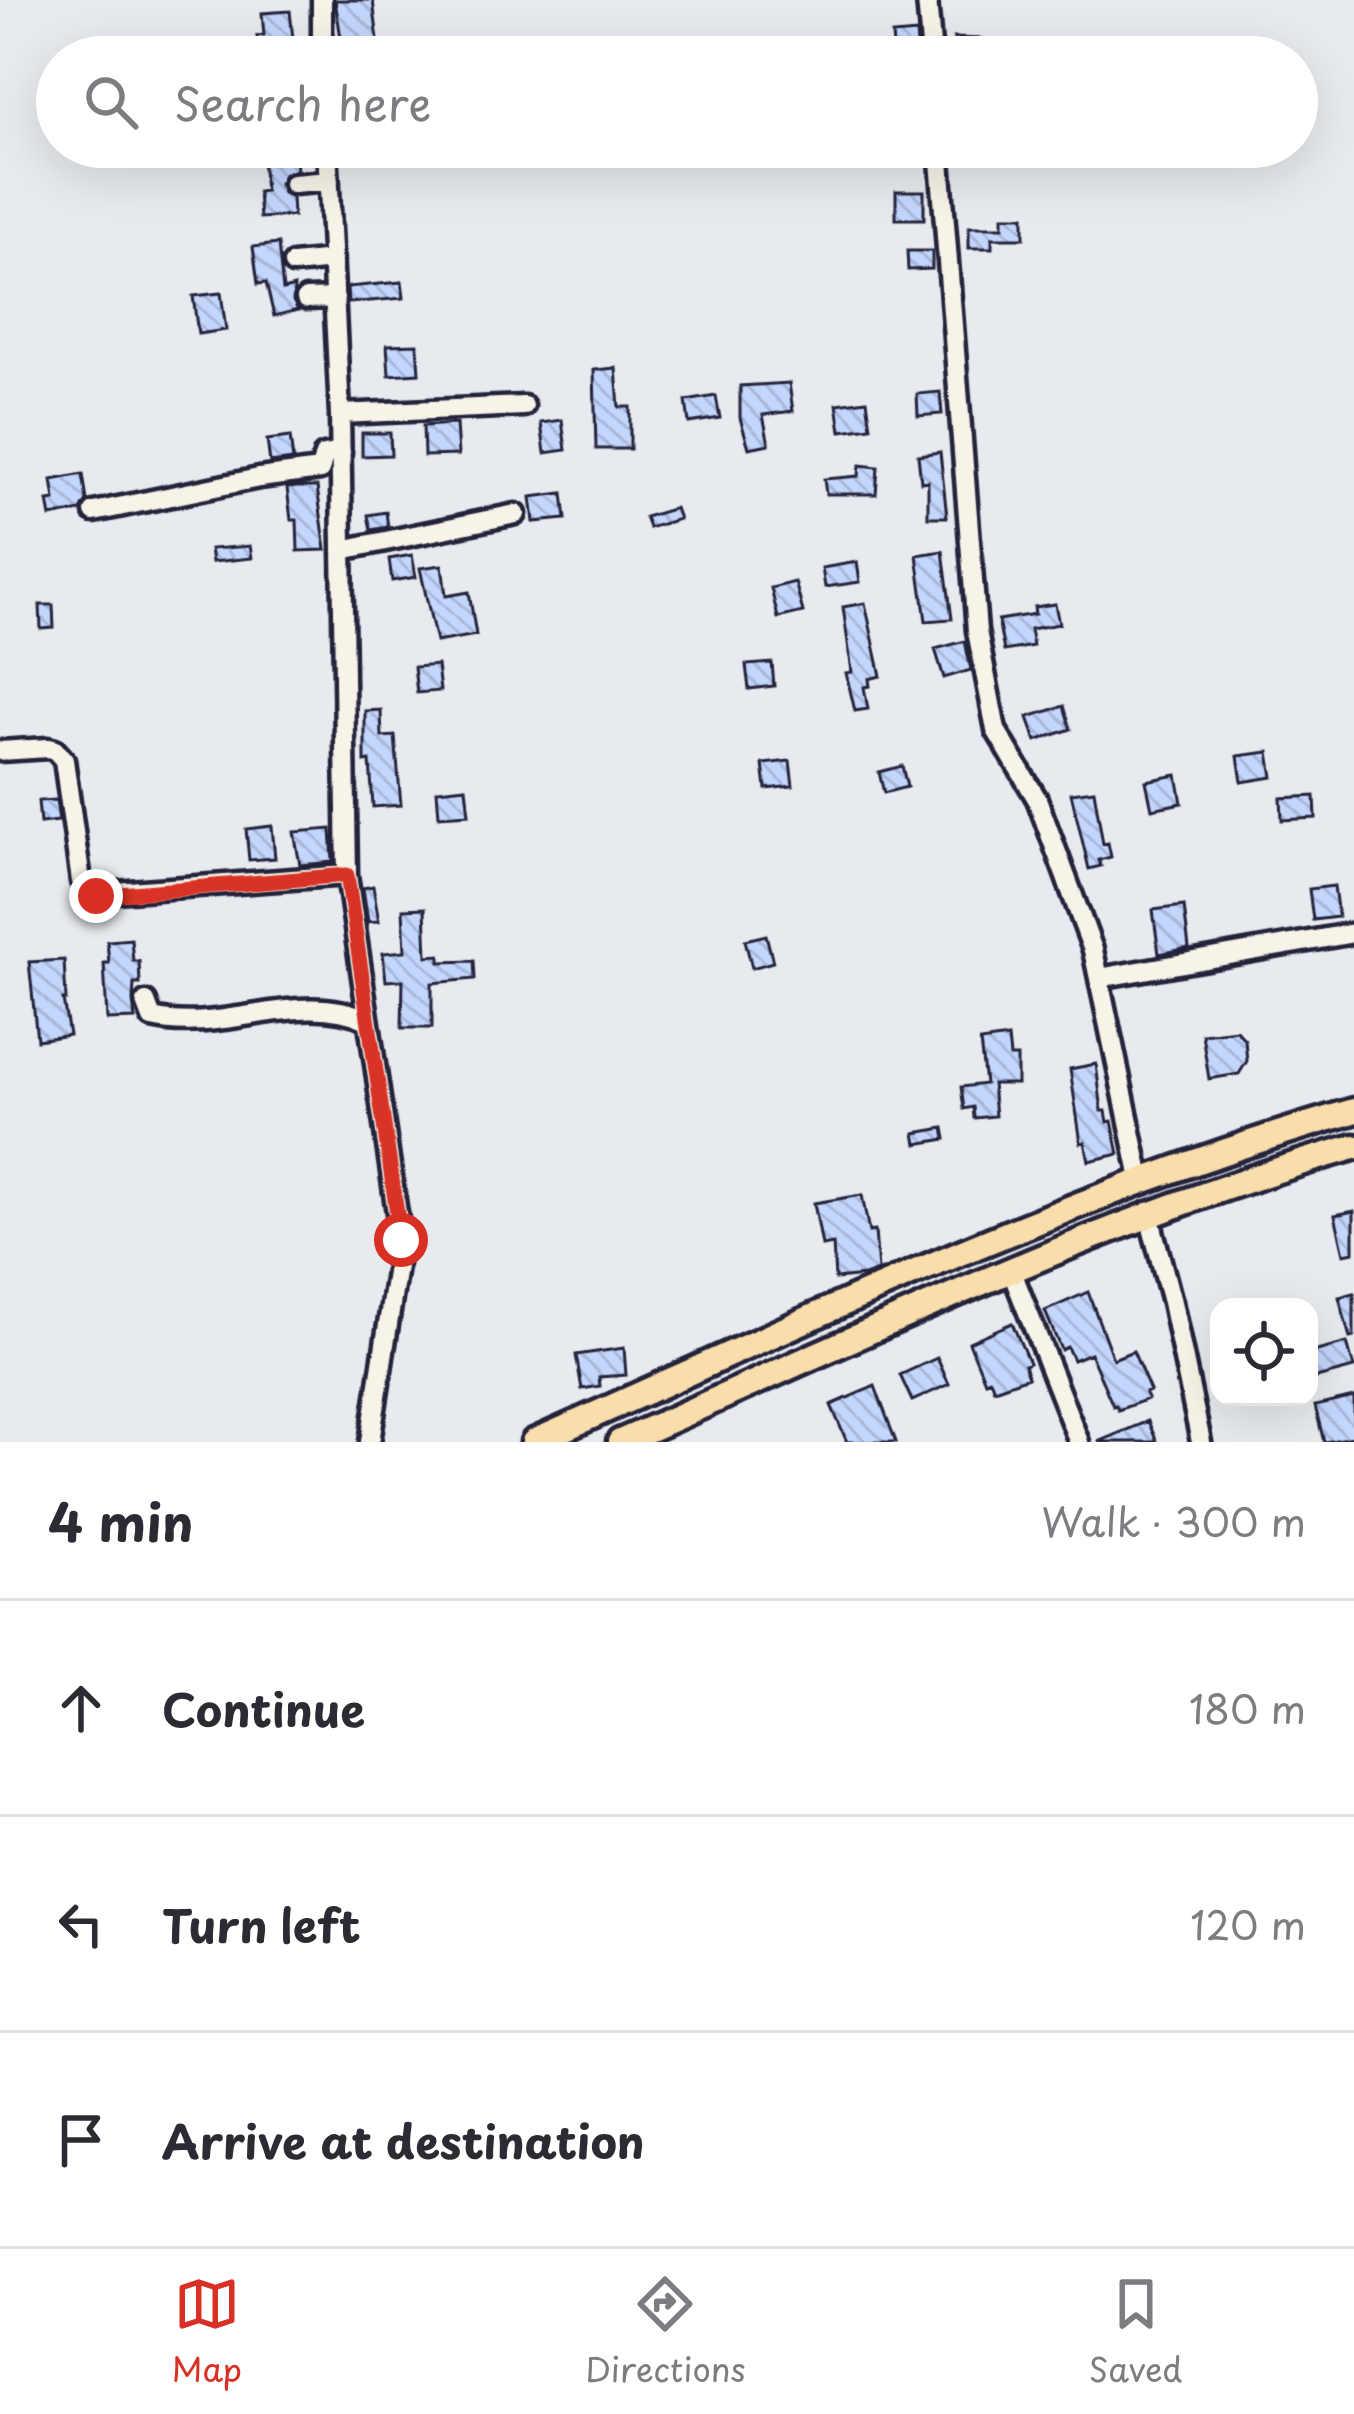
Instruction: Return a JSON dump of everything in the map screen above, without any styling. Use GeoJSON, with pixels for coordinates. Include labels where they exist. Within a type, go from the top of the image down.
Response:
{"type":"FeatureCollection","features":[{"type":"Feature","properties":{"kind":"main road"},"geometry":{"type":"LineString","coordinates":[[534,1442],[1048,1214],[1141,1178],[1354,1111]]}},
{"type":"Feature","properties":{"kind":"main road"},"geometry":{"type":"LineString","coordinates":[[638,1439],[1148,1212],[1354,1147]]}},
{"type":"Feature","properties":{"kind":"street"},"geometry":{"type":"LineString","coordinates":[[322,0],[322,36]]}},
{"type":"Feature","properties":{"kind":"street"},"geometry":{"type":"LineString","coordinates":[[927,0],[930,36]]}},
{"type":"Feature","properties":{"kind":"street"},"geometry":{"type":"LineString","coordinates":[[328,168],[340,414],[347,875],[401,1240],[370,1442]]}},
{"type":"Feature","properties":{"kind":"street"},"geometry":{"type":"LineString","coordinates":[[941,168],[977,631],[996,730],[1037,799],[1093,950],[1141,1178]]}},
{"type":"Feature","properties":{"kind":"street"},"geometry":{"type":"LineString","coordinates":[[293,184],[328,181]]}},
{"type":"Feature","properties":{"kind":"street"},"geometry":{"type":"LineString","coordinates":[[293,264],[332,260]]}},
{"type":"Feature","properties":{"kind":"street"},"geometry":{"type":"LineString","coordinates":[[307,299],[334,298]]}},
{"type":"Feature","properties":{"kind":"street"},"geometry":{"type":"LineString","coordinates":[[340,414],[524,406]]}},
{"type":"Feature","properties":{"kind":"street"},"geometry":{"type":"LineString","coordinates":[[94,512],[320,470],[324,455],[341,452]]}},
{"type":"Feature","properties":{"kind":"street"},"geometry":{"type":"LineString","coordinates":[[342,550],[516,514]]}},
{"type":"Feature","properties":{"kind":"street"},"geometry":{"type":"LineString","coordinates":[[0,751],[48,748],[64,760],[81,881],[88,894],[347,875]]}},
{"type":"Feature","properties":{"kind":"street"},"geometry":{"type":"LineString","coordinates":[[1099,978],[1354,933]]}},
{"type":"Feature","properties":{"kind":"street"},"geometry":{"type":"LineString","coordinates":[[146,1002],[152,1018],[177,1024],[273,1015],[318,1005],[368,1020]]}},
{"type":"Feature","properties":{"kind":"street"},"geometry":{"type":"LineString","coordinates":[[1148,1212],[1202,1442]]}},
{"type":"Feature","properties":{"kind":"street"},"geometry":{"type":"LineString","coordinates":[[1012,1272],[1079,1442]]}},
{"type":"Feature","properties":{"kind":"building"},"geometry":{"type":"Polygon","coordinates":[[[335,0],[373,0],[377,36],[341,36],[335,0]]]}},
{"type":"Feature","properties":{"kind":"building"},"geometry":{"type":"Polygon","coordinates":[[[290,11],[293,36],[257,36],[264,35],[262,13],[290,11]]]}},
{"type":"Feature","properties":{"kind":"building"},"geometry":{"type":"Polygon","coordinates":[[[263,168],[297,168],[284,174],[280,184],[283,193],[292,197],[293,216],[260,218],[258,192],[265,191],[263,168]]]}},
{"type":"Feature","properties":{"kind":"building"},"geometry":{"type":"Polygon","coordinates":[[[896,191],[924,191],[924,219],[896,219],[896,191]]]}},
{"type":"Feature","properties":{"kind":"building"},"geometry":{"type":"Polygon","coordinates":[[[1003,216],[1024,216],[1024,238],[992,238],[992,248],[969,248],[969,227],[1003,227],[1003,216]]]}},
{"type":"Feature","properties":{"kind":"building"},"geometry":{"type":"Polygon","coordinates":[[[278,244],[283,290],[294,287],[298,310],[274,316],[266,283],[258,284],[253,247],[278,244]]]}},
{"type":"Feature","properties":{"kind":"building"},"geometry":{"type":"Polygon","coordinates":[[[907,251],[932,251],[932,269],[908,270],[907,251]]]}},
{"type":"Feature","properties":{"kind":"building"},"geometry":{"type":"Polygon","coordinates":[[[402,282],[404,298],[348,303],[347,287],[402,282]]]}},
{"type":"Feature","properties":{"kind":"building"},"geometry":{"type":"Polygon","coordinates":[[[221,293],[226,330],[198,334],[193,296],[221,293]]]}},
{"type":"Feature","properties":{"kind":"building"},"geometry":{"type":"Polygon","coordinates":[[[417,344],[419,373],[389,375],[387,345],[417,344]]]}},
{"type":"Feature","properties":{"kind":"building"},"geometry":{"type":"Polygon","coordinates":[[[616,368],[619,407],[630,407],[630,449],[596,449],[594,370],[616,368]]]}},
{"type":"Feature","properties":{"kind":"building"},"geometry":{"type":"Polygon","coordinates":[[[789,383],[793,411],[763,415],[769,444],[749,448],[740,418],[740,386],[789,383]]]}},
{"type":"Feature","properties":{"kind":"building"},"geometry":{"type":"Polygon","coordinates":[[[940,392],[942,414],[918,416],[917,394],[940,392]]]}},
{"type":"Feature","properties":{"kind":"building"},"geometry":{"type":"Polygon","coordinates":[[[716,396],[720,418],[689,423],[686,401],[716,396]]]}},
{"type":"Feature","properties":{"kind":"building"},"geometry":{"type":"Polygon","coordinates":[[[867,400],[871,427],[841,431],[837,404],[867,400]]]}},
{"type":"Feature","properties":{"kind":"building"},"geometry":{"type":"Polygon","coordinates":[[[562,420],[566,450],[545,453],[541,423],[562,420]]]}},
{"type":"Feature","properties":{"kind":"building"},"geometry":{"type":"Polygon","coordinates":[[[456,424],[458,455],[424,456],[423,426],[456,424]]]}},
{"type":"Feature","properties":{"kind":"building"},"geometry":{"type":"Polygon","coordinates":[[[362,433],[390,433],[391,455],[362,456],[362,433]]]}},
{"type":"Feature","properties":{"kind":"building"},"geometry":{"type":"Polygon","coordinates":[[[290,437],[293,460],[270,463],[267,440],[290,437]]]}},
{"type":"Feature","properties":{"kind":"building"},"geometry":{"type":"Polygon","coordinates":[[[940,452],[947,517],[928,517],[928,481],[921,482],[918,455],[940,452]]]}},
{"type":"Feature","properties":{"kind":"building"},"geometry":{"type":"Polygon","coordinates":[[[860,465],[878,467],[876,494],[826,494],[824,479],[859,476],[860,465]]]}},
{"type":"Feature","properties":{"kind":"building"},"geometry":{"type":"Polygon","coordinates":[[[83,474],[87,501],[81,511],[51,517],[52,480],[83,474]]]}},
{"type":"Feature","properties":{"kind":"building"},"geometry":{"type":"Polygon","coordinates":[[[317,487],[326,550],[298,551],[297,520],[291,520],[287,488],[317,487]]]}},
{"type":"Feature","properties":{"kind":"building"},"geometry":{"type":"Polygon","coordinates":[[[563,493],[566,519],[534,522],[531,497],[563,493]]]}},
{"type":"Feature","properties":{"kind":"building"},"geometry":{"type":"Polygon","coordinates":[[[675,508],[679,519],[649,528],[645,517],[675,508]]]}},
{"type":"Feature","properties":{"kind":"building"},"geometry":{"type":"Polygon","coordinates":[[[386,512],[388,527],[371,530],[368,515],[386,512]]]}},
{"type":"Feature","properties":{"kind":"building"},"geometry":{"type":"Polygon","coordinates":[[[250,546],[252,558],[212,562],[210,549],[250,546]]]}},
{"type":"Feature","properties":{"kind":"building"},"geometry":{"type":"Polygon","coordinates":[[[943,551],[952,619],[926,621],[917,555],[943,551]]]}},
{"type":"Feature","properties":{"kind":"building"},"geometry":{"type":"Polygon","coordinates":[[[412,555],[416,577],[392,581],[389,559],[412,555]]]}},
{"type":"Feature","properties":{"kind":"building"},"geometry":{"type":"Polygon","coordinates":[[[857,562],[860,582],[825,587],[822,568],[857,562]]]}},
{"type":"Feature","properties":{"kind":"building"},"geometry":{"type":"Polygon","coordinates":[[[442,565],[446,596],[469,592],[476,635],[436,642],[420,568],[442,565]]]}},
{"type":"Feature","properties":{"kind":"building"},"geometry":{"type":"Polygon","coordinates":[[[795,582],[803,612],[778,618],[771,588],[795,582]]]}},
{"type":"Feature","properties":{"kind":"building"},"geometry":{"type":"Polygon","coordinates":[[[865,603],[881,676],[869,679],[870,686],[864,687],[868,709],[855,711],[846,673],[852,672],[843,607],[865,603]]]}},
{"type":"Feature","properties":{"kind":"building"},"geometry":{"type":"Polygon","coordinates":[[[1055,604],[1059,624],[1030,629],[1033,646],[1004,651],[998,620],[1035,614],[1034,607],[1055,604]]]}},
{"type":"Feature","properties":{"kind":"building"},"geometry":{"type":"Polygon","coordinates":[[[40,605],[53,605],[54,628],[41,629],[40,605]]]}},
{"type":"Feature","properties":{"kind":"building"},"geometry":{"type":"Polygon","coordinates":[[[965,641],[971,670],[944,678],[935,649],[965,641]]]}},
{"type":"Feature","properties":{"kind":"building"},"geometry":{"type":"Polygon","coordinates":[[[772,663],[774,686],[749,689],[746,665],[772,663]]]}},
{"type":"Feature","properties":{"kind":"building"},"geometry":{"type":"Polygon","coordinates":[[[437,665],[440,691],[417,693],[414,667],[437,665]]]}},
{"type":"Feature","properties":{"kind":"building"},"geometry":{"type":"Polygon","coordinates":[[[1064,706],[1071,729],[1036,741],[1028,717],[1064,706]]]}},
{"type":"Feature","properties":{"kind":"building"},"geometry":{"type":"Polygon","coordinates":[[[381,710],[382,737],[395,736],[401,805],[373,807],[370,761],[365,762],[365,711],[381,710]]]}},
{"type":"Feature","properties":{"kind":"building"},"geometry":{"type":"Polygon","coordinates":[[[1269,752],[1273,777],[1242,782],[1238,756],[1269,752]]]}},
{"type":"Feature","properties":{"kind":"building"},"geometry":{"type":"Polygon","coordinates":[[[790,761],[793,786],[766,789],[763,764],[790,761]]]}},
{"type":"Feature","properties":{"kind":"building"},"geometry":{"type":"Polygon","coordinates":[[[902,766],[907,787],[884,793],[879,772],[902,766]]]}},
{"type":"Feature","properties":{"kind":"building"},"geometry":{"type":"Polygon","coordinates":[[[1177,775],[1182,803],[1152,809],[1146,781],[1177,775]]]}},
{"type":"Feature","properties":{"kind":"building"},"geometry":{"type":"Polygon","coordinates":[[[466,787],[469,814],[439,816],[437,790],[466,787]]]}},
{"type":"Feature","properties":{"kind":"building"},"geometry":{"type":"Polygon","coordinates":[[[1094,790],[1103,844],[1108,843],[1111,857],[1089,869],[1071,793],[1094,790]]]}},
{"type":"Feature","properties":{"kind":"building"},"geometry":{"type":"Polygon","coordinates":[[[1315,796],[1316,818],[1282,820],[1281,798],[1315,796]]]}},
{"type":"Feature","properties":{"kind":"building"},"geometry":{"type":"Polygon","coordinates":[[[56,800],[59,821],[40,823],[38,801],[56,800]]]}},
{"type":"Feature","properties":{"kind":"building"},"geometry":{"type":"Polygon","coordinates":[[[272,826],[275,858],[249,860],[246,829],[272,826]]]}},
{"type":"Feature","properties":{"kind":"building"},"geometry":{"type":"Polygon","coordinates":[[[331,829],[333,862],[300,865],[294,832],[331,829]]]}},
{"type":"Feature","properties":{"kind":"building"},"geometry":{"type":"Polygon","coordinates":[[[373,886],[379,921],[368,922],[363,888],[373,886]]]}},
{"type":"Feature","properties":{"kind":"building"},"geometry":{"type":"Polygon","coordinates":[[[1334,886],[1338,917],[1313,920],[1309,889],[1334,886]]]}},
{"type":"Feature","properties":{"kind":"building"},"geometry":{"type":"Polygon","coordinates":[[[1184,906],[1189,948],[1159,954],[1153,910],[1184,906]]]}},
{"type":"Feature","properties":{"kind":"building"},"geometry":{"type":"Polygon","coordinates":[[[425,908],[427,956],[440,955],[440,962],[474,961],[475,979],[432,983],[432,1028],[402,1028],[403,980],[386,981],[383,953],[405,951],[403,909],[425,908]]]}},
{"type":"Feature","properties":{"kind":"building"},"geometry":{"type":"Polygon","coordinates":[[[766,935],[773,962],[752,968],[745,940],[766,935]]]}},
{"type":"Feature","properties":{"kind":"building"},"geometry":{"type":"Polygon","coordinates":[[[131,939],[133,961],[139,961],[135,1019],[107,1020],[107,941],[131,939]]]}},
{"type":"Feature","properties":{"kind":"building"},"geometry":{"type":"Polygon","coordinates":[[[64,960],[63,1000],[69,1035],[37,1040],[29,962],[64,960]]]}},
{"type":"Feature","properties":{"kind":"building"},"geometry":{"type":"Polygon","coordinates":[[[1236,1030],[1245,1040],[1247,1061],[1239,1074],[1209,1079],[1202,1034],[1236,1030]]]}},
{"type":"Feature","properties":{"kind":"building"},"geometry":{"type":"Polygon","coordinates":[[[1008,1038],[1010,1057],[1017,1057],[1017,1084],[992,1084],[995,1116],[974,1118],[973,1107],[964,1109],[961,1087],[985,1084],[980,1042],[1008,1038]]]}},
{"type":"Feature","properties":{"kind":"building"},"geometry":{"type":"Polygon","coordinates":[[[1096,1064],[1102,1111],[1112,1121],[1119,1154],[1089,1161],[1085,1142],[1081,1143],[1070,1069],[1096,1064]]]}},
{"type":"Feature","properties":{"kind":"building"},"geometry":{"type":"Polygon","coordinates":[[[944,1128],[946,1139],[917,1144],[915,1133],[944,1128]]]}},
{"type":"Feature","properties":{"kind":"building"},"geometry":{"type":"Polygon","coordinates":[[[862,1195],[869,1232],[875,1231],[878,1271],[835,1279],[833,1244],[822,1246],[814,1203],[862,1195]]]}},
{"type":"Feature","properties":{"kind":"building"},"geometry":{"type":"Polygon","coordinates":[[[1354,1211],[1354,1252],[1344,1254],[1335,1215],[1354,1211]]]}},
{"type":"Feature","properties":{"kind":"building"},"geometry":{"type":"Polygon","coordinates":[[[1088,1292],[1113,1359],[1133,1351],[1150,1391],[1145,1393],[1148,1399],[1118,1410],[1090,1353],[1073,1360],[1067,1347],[1061,1350],[1045,1311],[1088,1292]]]}},
{"type":"Feature","properties":{"kind":"building"},"geometry":{"type":"Polygon","coordinates":[[[1354,1293],[1354,1337],[1350,1338],[1339,1297],[1354,1293]]]}},
{"type":"Feature","properties":{"kind":"building"},"geometry":{"type":"Polygon","coordinates":[[[1012,1323],[1029,1363],[1024,1365],[1028,1377],[994,1389],[990,1379],[985,1381],[969,1342],[1012,1323]]]}},
{"type":"Feature","properties":{"kind":"building"},"geometry":{"type":"Polygon","coordinates":[[[1347,1343],[1354,1368],[1318,1378],[1318,1351],[1347,1343]]]}},
{"type":"Feature","properties":{"kind":"building"},"geometry":{"type":"Polygon","coordinates":[[[624,1348],[626,1375],[599,1377],[600,1386],[582,1389],[576,1355],[624,1348]]]}},
{"type":"Feature","properties":{"kind":"building"},"geometry":{"type":"Polygon","coordinates":[[[937,1358],[949,1384],[912,1401],[900,1375],[937,1358]]]}},
{"type":"Feature","properties":{"kind":"building"},"geometry":{"type":"Polygon","coordinates":[[[875,1386],[896,1442],[847,1442],[831,1405],[875,1386]]]}},
{"type":"Feature","properties":{"kind":"building"},"geometry":{"type":"Polygon","coordinates":[[[1354,1397],[1354,1437],[1324,1442],[1318,1405],[1354,1397]]]}},
{"type":"Feature","properties":{"kind":"building"},"geometry":{"type":"Polygon","coordinates":[[[1148,1421],[1157,1442],[1098,1442],[1148,1421]]]}},
{"type":"Feature","properties":{"kind":"route"},"geometry":{"type":"LineString","coordinates":[[96,896],[347,875],[401,1240]]}}]}
